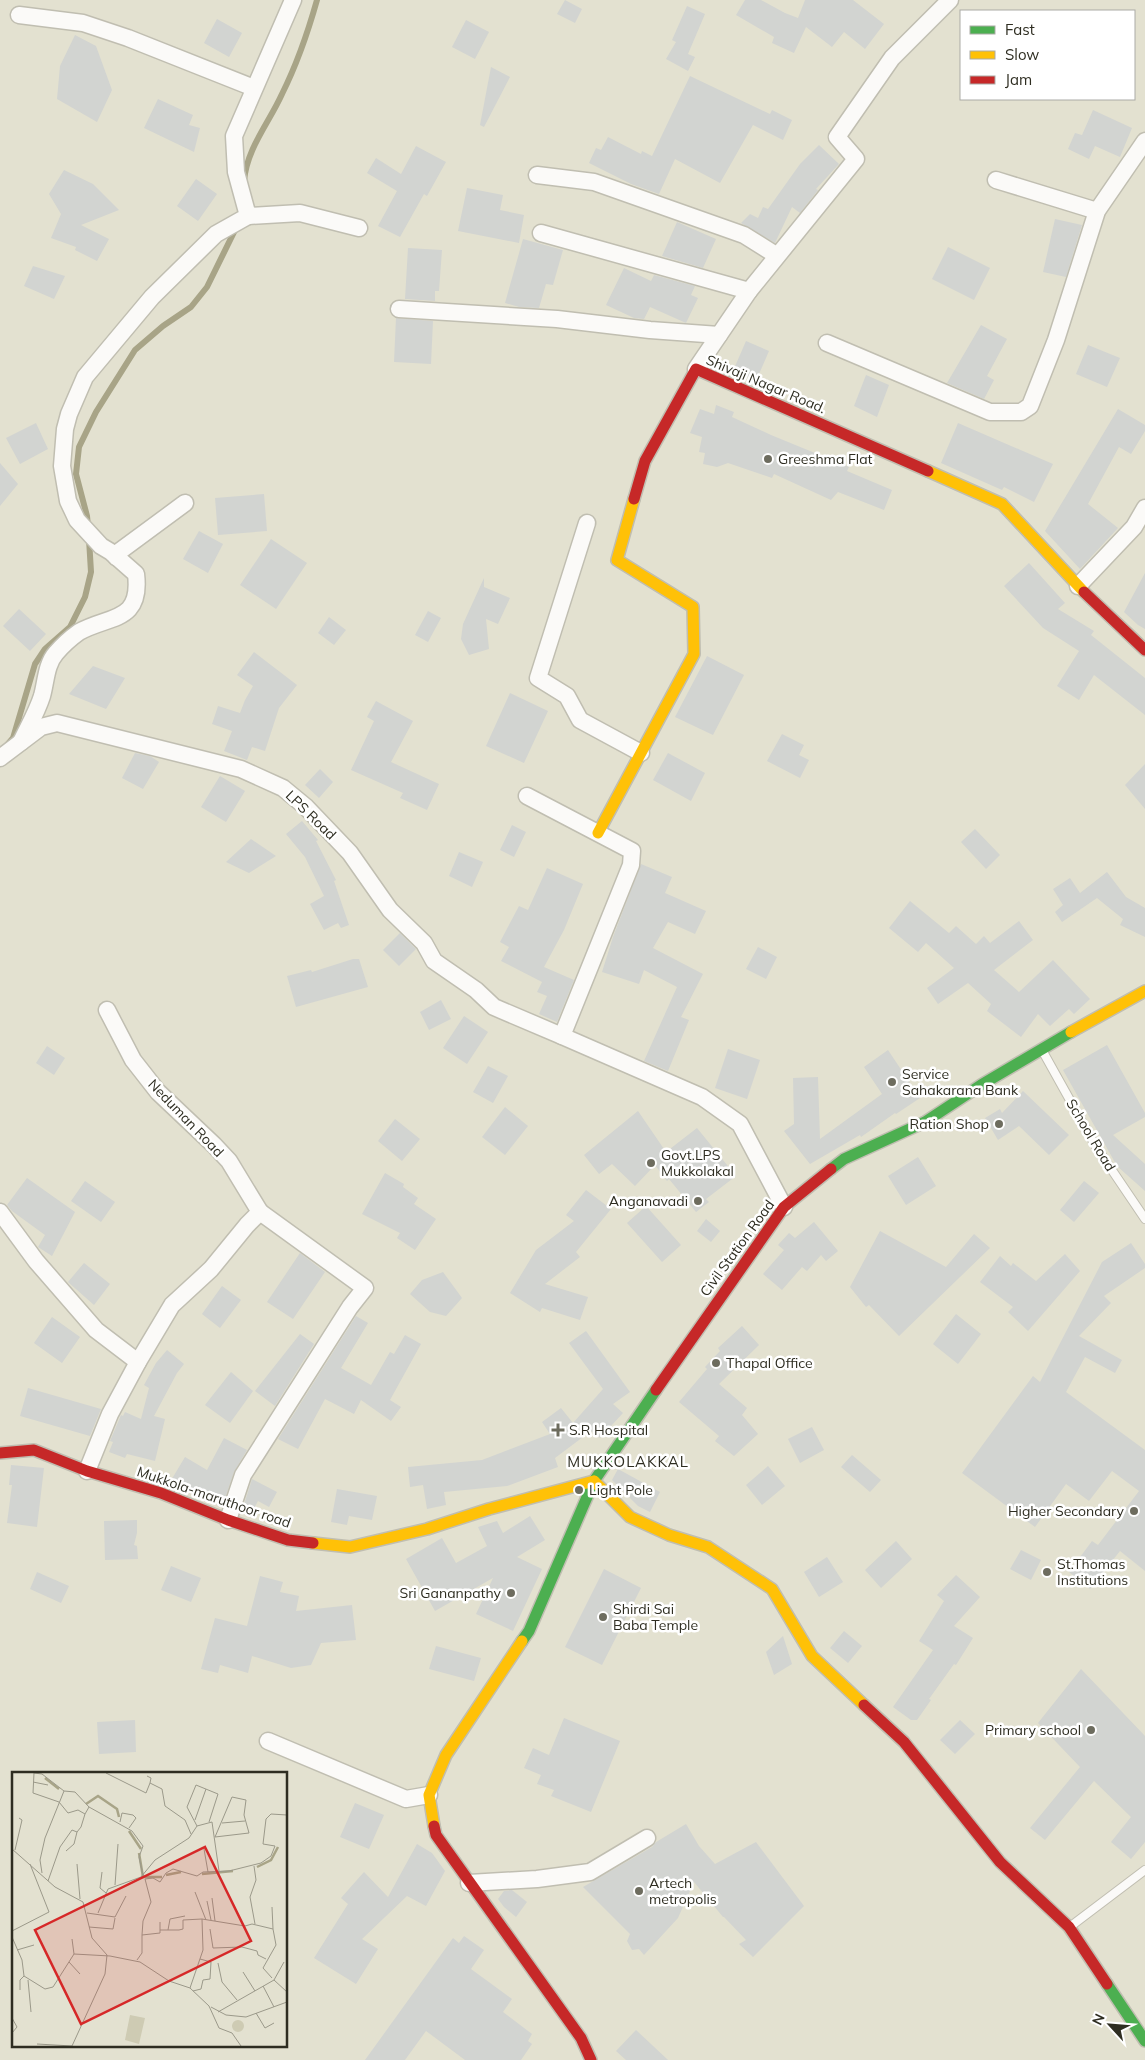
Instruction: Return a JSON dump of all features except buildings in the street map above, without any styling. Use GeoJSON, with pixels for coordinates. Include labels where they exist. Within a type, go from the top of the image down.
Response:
{"type":"FeatureCollection","features":[{"type":"Feature","properties":{"kind":"main road","name":"Shivaji Nagar Road."},"geometry":{"type":"LineString","coordinates":[[598,833],[694,654],[693,607],[617,560],[645,461],[696,369],[1002,504],[1078,586],[1145,650]]}},
{"type":"Feature","properties":{"kind":"main road","name":"Civil Station Road"},"geometry":{"type":"LineString","coordinates":[[430,1795],[446,1754],[529,1631],[594,1482],[612,1453],[784,1207],[844,1159],[925,1122],[1041,1048],[1145,990]]}},
{"type":"Feature","properties":{"kind":"main road","name":"Mukkola-maruthoor road"},"geometry":{"type":"LineString","coordinates":[[0,1453],[34,1450],[87,1471],[161,1493],[228,1520],[288,1540],[350,1547],[427,1529],[489,1509],[594,1482]]}},
{"type":"Feature","properties":{"kind":"main road"},"geometry":{"type":"LineString","coordinates":[[594,1482],[630,1517],[669,1535],[708,1548],[772,1590],[812,1656],[904,1742],[1000,1862],[1069,1927],[1145,2040]]}},
{"type":"Feature","properties":{"kind":"main road"},"geometry":{"type":"LineString","coordinates":[[430,1795],[436,1835],[581,2038],[590,2060]]}},
{"type":"Feature","properties":{"kind":"street"},"geometry":{"type":"LineString","coordinates":[[248,216],[236,172],[234,136],[293,0]]}},
{"type":"Feature","properties":{"kind":"street"},"geometry":{"type":"LineString","coordinates":[[696,369],[749,291],[856,159],[837,137],[892,58],[950,0]]}},
{"type":"Feature","properties":{"kind":"street"},"geometry":{"type":"LineString","coordinates":[[19,15],[84,23],[128,38],[254,88]]}},
{"type":"Feature","properties":{"kind":"street"},"geometry":{"type":"LineString","coordinates":[[827,343],[990,412],[1021,412],[1030,406],[1056,340],[1097,211],[1145,141]]}},
{"type":"Feature","properties":{"kind":"street"},"geometry":{"type":"LineString","coordinates":[[538,175],[594,182],[603,185],[744,235],[776,256]]}},
{"type":"Feature","properties":{"kind":"street"},"geometry":{"type":"LineString","coordinates":[[996,180],[1097,211]]}},
{"type":"Feature","properties":{"kind":"street"},"geometry":{"type":"LineString","coordinates":[[21,742],[41,698],[48,668],[56,653],[79,633],[124,614],[132,606],[138,586],[136,574],[101,546],[77,520],[68,501],[62,466],[65,429],[69,414],[85,378],[152,297],[216,234],[248,216],[300,213],[359,228]]}},
{"type":"Feature","properties":{"kind":"street"},"geometry":{"type":"LineString","coordinates":[[540,233],[749,291]]}},
{"type":"Feature","properties":{"kind":"street"},"geometry":{"type":"LineString","coordinates":[[399,309],[557,319],[650,330],[719,335]]}},
{"type":"Feature","properties":{"kind":"street"},"geometry":{"type":"LineString","coordinates":[[116,557],[120,551],[185,504]]}},
{"type":"Feature","properties":{"kind":"street"},"geometry":{"type":"LineString","coordinates":[[1078,586],[1134,527],[1145,508]]}},
{"type":"Feature","properties":{"kind":"street"},"geometry":{"type":"LineString","coordinates":[[587,523],[538,678],[567,696],[580,720],[641,753]]}},
{"type":"Feature","properties":{"kind":"street","name":"LPS Road"},"geometry":{"type":"LineString","coordinates":[[0,758],[41,727],[57,723],[241,769],[282,788],[306,807],[350,854],[390,910],[424,943],[434,961],[494,1007],[702,1097],[740,1124],[784,1207]]}},
{"type":"Feature","properties":{"kind":"street"},"geometry":{"type":"LineString","coordinates":[[527,796],[632,852],[631,865],[562,1036]]}},
{"type":"Feature","properties":{"kind":"street","name":"Neduman Road"},"geometry":{"type":"LineString","coordinates":[[107,1010],[133,1060],[158,1092],[214,1145],[228,1161],[260,1212]]}},
{"type":"Feature","properties":{"kind":"street"},"geometry":{"type":"LineString","coordinates":[[0,1212],[36,1261],[96,1330],[138,1362]]}},
{"type":"Feature","properties":{"kind":"street"},"geometry":{"type":"LineString","coordinates":[[87,1471],[101,1433],[138,1362],[172,1305],[212,1269],[246,1226],[260,1212],[365,1288],[350,1307],[243,1475],[228,1520]]}},
{"type":"Feature","properties":{"kind":"street"},"geometry":{"type":"LineString","coordinates":[[268,1741],[406,1799],[430,1795]]}},
{"type":"Feature","properties":{"kind":"street"},"geometry":{"type":"LineString","coordinates":[[469,1883],[537,1879],[590,1872],[647,1838]]}},
{"type":"Feature","properties":{"kind":"lane","name":"School Road"},"geometry":{"type":"LineString","coordinates":[[1041,1048],[1096,1145],[1145,1219]]}},
{"type":"Feature","properties":{"kind":"lane"},"geometry":{"type":"LineString","coordinates":[[1069,1927],[1145,1870]]}},
{"type":"Feature","properties":{"kind":"waterway"},"geometry":{"type":"LineString","coordinates":[[244,181],[249,158],[277,105],[297,60],[317,0]]}},
{"type":"Feature","properties":{"kind":"waterway"},"geometry":{"type":"LineString","coordinates":[[88,526],[76,474],[79,447],[96,412],[135,350],[163,326],[191,307],[207,287],[237,226]]}},
{"type":"Feature","properties":{"kind":"waterway"},"geometry":{"type":"LineString","coordinates":[[7,745],[13,738],[35,664],[45,649],[70,627],[85,597],[91,572],[89,539]]}},
{"type":"Feature","properties":{"kind":"traffic: fast"},"geometry":{"type":"LineString","coordinates":[[831,1169],[844,1159],[925,1122],[981,1085],[1071,1032]]}},
{"type":"Feature","properties":{"kind":"traffic: fast"},"geometry":{"type":"LineString","coordinates":[[522,1641],[529,1631],[594,1481],[656,1390]]}},
{"type":"Feature","properties":{"kind":"traffic: fast"},"geometry":{"type":"LineString","coordinates":[[1107,1984],[1145,2041]]}},
{"type":"Feature","properties":{"kind":"traffic: slow"},"geometry":{"type":"LineString","coordinates":[[928,471],[1002,504],[1084,592]]}},
{"type":"Feature","properties":{"kind":"traffic: slow"},"geometry":{"type":"LineString","coordinates":[[598,833],[694,654],[693,607],[617,560],[634,499]]}},
{"type":"Feature","properties":{"kind":"traffic: slow"},"geometry":{"type":"LineString","coordinates":[[1071,1032],[1145,991]]}},
{"type":"Feature","properties":{"kind":"traffic: slow"},"geometry":{"type":"LineString","coordinates":[[313,1543],[350,1547],[427,1529],[489,1509],[594,1481]]}},
{"type":"Feature","properties":{"kind":"traffic: slow"},"geometry":{"type":"LineString","coordinates":[[594,1481],[630,1517],[669,1535],[708,1547],[772,1589],[812,1656],[864,1705]]}},
{"type":"Feature","properties":{"kind":"traffic: slow"},"geometry":{"type":"LineString","coordinates":[[434,1826],[429,1795],[446,1755],[522,1641]]}},
{"type":"Feature","properties":{"kind":"traffic: jam"},"geometry":{"type":"LineString","coordinates":[[634,499],[645,461],[696,369],[928,471]]}},
{"type":"Feature","properties":{"kind":"traffic: jam"},"geometry":{"type":"LineString","coordinates":[[1084,592],[1145,650]]}},
{"type":"Feature","properties":{"kind":"traffic: jam"},"geometry":{"type":"LineString","coordinates":[[656,1390],[784,1207],[831,1169]]}},
{"type":"Feature","properties":{"kind":"traffic: jam"},"geometry":{"type":"LineString","coordinates":[[0,1453],[34,1450],[87,1471],[161,1493],[228,1520],[288,1540],[313,1543]]}},
{"type":"Feature","properties":{"kind":"traffic: jam"},"geometry":{"type":"LineString","coordinates":[[864,1705],[904,1742],[1000,1862],[1069,1927],[1107,1984]]}},
{"type":"Feature","properties":{"kind":"traffic: jam"},"geometry":{"type":"LineString","coordinates":[[434,1826],[436,1835],[581,2038],[591,2060]]}},
{"type":"Feature","properties":{"kind":"place","name":"Greeshma Flat"},"geometry":{"type":"Point","coordinates":[768,459]}},
{"type":"Feature","properties":{"kind":"place","name":"Service Sahakarana Bank"},"geometry":{"type":"Point","coordinates":[892,1082]}},
{"type":"Feature","properties":{"kind":"place","name":"Ration Shop"},"geometry":{"type":"Point","coordinates":[999,1124]}},
{"type":"Feature","properties":{"kind":"place","name":"Govt.LPS Mukkolakal"},"geometry":{"type":"Point","coordinates":[651,1163]}},
{"type":"Feature","properties":{"kind":"place","name":"Anganavadi"},"geometry":{"type":"Point","coordinates":[698,1201]}},
{"type":"Feature","properties":{"kind":"place","name":"Thapal Office"},"geometry":{"type":"Point","coordinates":[716,1363]}},
{"type":"Feature","properties":{"kind":"place","name":"S.R Hospital"},"geometry":{"type":"Point","coordinates":[558,1430]}},
{"type":"Feature","properties":{"kind":"place","name":"Light Pole"},"geometry":{"type":"Point","coordinates":[579,1490]}},
{"type":"Feature","properties":{"kind":"place","name":"Higher Secondary"},"geometry":{"type":"Point","coordinates":[1134,1511]}},
{"type":"Feature","properties":{"kind":"place","name":"St.Thomas Institutions"},"geometry":{"type":"Point","coordinates":[1047,1572]}},
{"type":"Feature","properties":{"kind":"place","name":"Sri Gananpathy"},"geometry":{"type":"Point","coordinates":[511,1593]}},
{"type":"Feature","properties":{"kind":"place","name":"Shirdi Sai Baba Temple"},"geometry":{"type":"Point","coordinates":[603,1617]}},
{"type":"Feature","properties":{"kind":"place","name":"Primary school"},"geometry":{"type":"Point","coordinates":[1091,1730]}},
{"type":"Feature","properties":{"kind":"place","name":"Artech metropolis"},"geometry":{"type":"Point","coordinates":[639,1891]}},
{"type":"Feature","properties":{"kind":"district","name":"MUKKOLAKKAL"},"geometry":{"type":"Point","coordinates":[628,1462]}}]}
